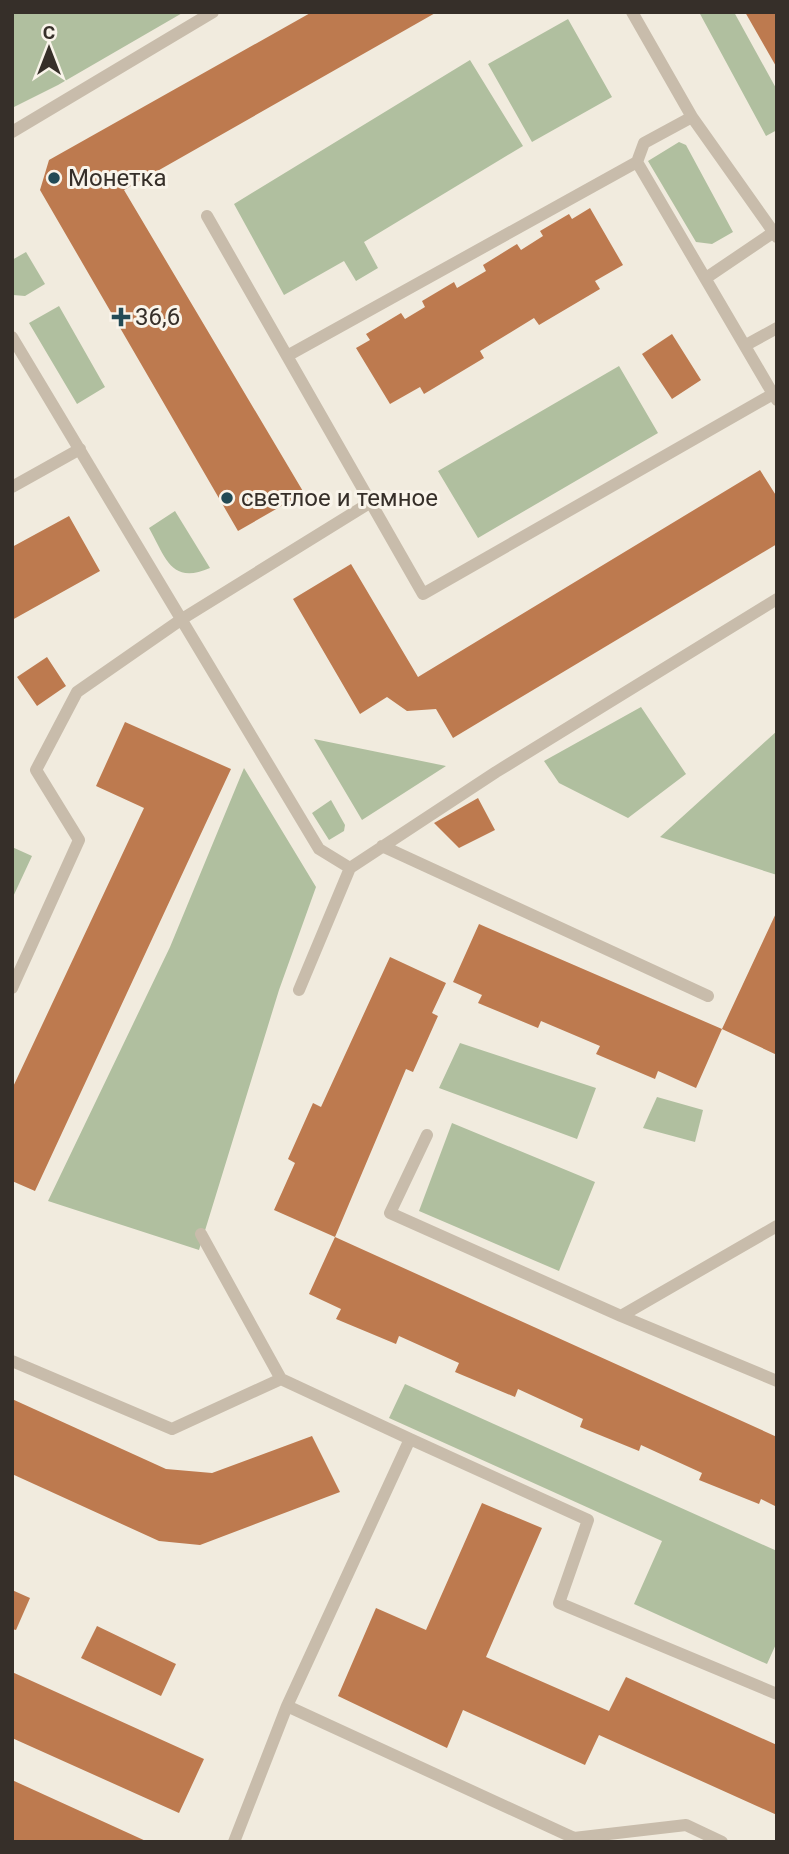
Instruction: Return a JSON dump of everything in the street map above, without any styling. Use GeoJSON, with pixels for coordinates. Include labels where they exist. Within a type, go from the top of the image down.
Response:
{"type":"FeatureCollection","features":[{"type":"Feature","properties":{"kind":"lane"},"geometry":{"type":"LineString","coordinates":[[12,132],[213,12]]}},
{"type":"Feature","properties":{"kind":"lane"},"geometry":{"type":"LineString","coordinates":[[632,12],[692,117],[776,235],[706,278]]}},
{"type":"Feature","properties":{"kind":"lane"},"geometry":{"type":"LineString","coordinates":[[287,356],[637,162],[644,143],[692,117]]}},
{"type":"Feature","properties":{"kind":"lane"},"geometry":{"type":"LineString","coordinates":[[206,216],[423,594],[775,397],[637,162]]}},
{"type":"Feature","properties":{"kind":"lane"},"geometry":{"type":"LineString","coordinates":[[746,345],[777,328]]}},
{"type":"Feature","properties":{"kind":"lane"},"geometry":{"type":"LineString","coordinates":[[12,337],[319,849],[350,868]]}},
{"type":"Feature","properties":{"kind":"lane"},"geometry":{"type":"LineString","coordinates":[[12,487],[80,449]]}},
{"type":"Feature","properties":{"kind":"lane"},"geometry":{"type":"LineString","coordinates":[[12,988],[79,840],[36,770],[78,692],[182,619],[371,502]]}},
{"type":"Feature","properties":{"kind":"lane"},"geometry":{"type":"LineString","coordinates":[[299,990],[350,868],[777,599]]}},
{"type":"Feature","properties":{"kind":"lane"},"geometry":{"type":"LineString","coordinates":[[382,846],[708,996]]}},
{"type":"Feature","properties":{"kind":"lane"},"geometry":{"type":"LineString","coordinates":[[427,1135],[390,1213],[621,1316],[777,1381]]}},
{"type":"Feature","properties":{"kind":"lane"},"geometry":{"type":"LineString","coordinates":[[621,1316],[777,1226]]}},
{"type":"Feature","properties":{"kind":"lane"},"geometry":{"type":"LineString","coordinates":[[201,1234],[281,1380],[589,1520],[559,1603],[777,1695]]}},
{"type":"Feature","properties":{"kind":"lane"},"geometry":{"type":"LineString","coordinates":[[12,1361],[172,1429],[281,1380]]}},
{"type":"Feature","properties":{"kind":"lane"},"geometry":{"type":"LineString","coordinates":[[234,1842],[287,1706],[410,1439]]}},
{"type":"Feature","properties":{"kind":"lane"},"geometry":{"type":"LineString","coordinates":[[287,1706],[574,1838],[686,1825],[722,1842]]}},
{"type":"Feature","properties":{"kind":"green space"},"geometry":{"type":"Polygon","coordinates":[[[12,12],[184,12],[58,85],[14,107],[12,12]]]}},
{"type":"Feature","properties":{"kind":"green space"},"geometry":{"type":"Polygon","coordinates":[[[699,12],[734,12],[777,90],[777,130],[766,136],[699,12]]]}},
{"type":"Feature","properties":{"kind":"green space"},"geometry":{"type":"Polygon","coordinates":[[[568,19],[612,97],[532,142],[488,64],[568,19]]]}},
{"type":"Feature","properties":{"kind":"green space"},"geometry":{"type":"Polygon","coordinates":[[[470,60],[523,146],[364,242],[378,268],[356,281],[344,261],[284,295],[234,204],[470,60]]]}},
{"type":"Feature","properties":{"kind":"green space"},"geometry":{"type":"Polygon","coordinates":[[[679,142],[686,145],[733,232],[712,244],[696,242],[648,161],[679,142]]]}},
{"type":"Feature","properties":{"kind":"green space"},"geometry":{"type":"Polygon","coordinates":[[[26,252],[45,284],[25,296],[13,295],[12,260],[26,252]]]}},
{"type":"Feature","properties":{"kind":"green space"},"geometry":{"type":"Polygon","coordinates":[[[59,306],[105,387],[77,404],[29,323],[59,306]]]}},
{"type":"Feature","properties":{"kind":"green space"},"geometry":{"type":"Polygon","coordinates":[[[619,366],[658,433],[478,538],[438,471],[619,366]]]}},
{"type":"Feature","properties":{"kind":"green space"},"geometry":{"type":"Polygon","coordinates":[[[175,511],[210,568],[186,573],[171,566],[165,558],[149,528],[175,511]]]}},
{"type":"Feature","properties":{"kind":"green space"},"geometry":{"type":"Polygon","coordinates":[[[641,707],[686,774],[628,818],[559,783],[544,761],[641,707]]]}},
{"type":"Feature","properties":{"kind":"green space"},"geometry":{"type":"Polygon","coordinates":[[[777,731],[777,875],[660,837],[777,731]]]}},
{"type":"Feature","properties":{"kind":"green space"},"geometry":{"type":"Polygon","coordinates":[[[314,739],[446,766],[362,820],[314,739]]]}},
{"type":"Feature","properties":{"kind":"green space"},"geometry":{"type":"Polygon","coordinates":[[[244,768],[316,887],[279,990],[199,1250],[48,1201],[170,947],[244,768]]]}},
{"type":"Feature","properties":{"kind":"green space"},"geometry":{"type":"Polygon","coordinates":[[[331,800],[345,825],[344,831],[329,840],[312,813],[331,800]]]}},
{"type":"Feature","properties":{"kind":"green space"},"geometry":{"type":"Polygon","coordinates":[[[12,847],[32,856],[12,899],[12,847]]]}},
{"type":"Feature","properties":{"kind":"green space"},"geometry":{"type":"Polygon","coordinates":[[[460,1043],[596,1088],[577,1139],[439,1088],[460,1043]]]}},
{"type":"Feature","properties":{"kind":"green space"},"geometry":{"type":"Polygon","coordinates":[[[657,1097],[703,1110],[695,1142],[643,1128],[657,1097]]]}},
{"type":"Feature","properties":{"kind":"green space"},"geometry":{"type":"Polygon","coordinates":[[[452,1123],[595,1182],[559,1271],[419,1211],[452,1123]]]}},
{"type":"Feature","properties":{"kind":"green space"},"geometry":{"type":"Polygon","coordinates":[[[405,1384],[777,1551],[777,1642],[767,1664],[634,1604],[662,1541],[389,1418],[405,1384]]]}},
{"type":"Feature","properties":{"kind":"building"},"geometry":{"type":"Polygon","coordinates":[[[312,12],[437,12],[124,190],[304,493],[238,531],[40,190],[49,160],[312,12]]]}},
{"type":"Feature","properties":{"kind":"building"},"geometry":{"type":"Polygon","coordinates":[[[745,12],[777,12],[777,68],[745,12]]]}},
{"type":"Feature","properties":{"kind":"building"},"geometry":{"type":"Polygon","coordinates":[[[590,208],[623,265],[595,281],[600,289],[539,325],[534,318],[480,351],[484,358],[424,394],[420,387],[390,404],[356,348],[370,340],[366,334],[401,313],[405,319],[425,307],[422,301],[454,282],[457,288],[486,271],[483,265],[517,244],[521,250],[543,236],[540,231],[569,214],[572,219],[590,208]]]}},
{"type":"Feature","properties":{"kind":"building"},"geometry":{"type":"Polygon","coordinates":[[[672,334],[701,380],[672,399],[642,354],[672,334]]]}},
{"type":"Feature","properties":{"kind":"building"},"geometry":{"type":"Polygon","coordinates":[[[760,470],[777,497],[777,544],[453,738],[436,709],[407,711],[387,697],[360,714],[293,599],[351,564],[418,677],[760,470]]]}},
{"type":"Feature","properties":{"kind":"building"},"geometry":{"type":"Polygon","coordinates":[[[69,516],[100,571],[12,620],[12,547],[69,516]]]}},
{"type":"Feature","properties":{"kind":"building"},"geometry":{"type":"Polygon","coordinates":[[[47,657],[66,686],[37,706],[17,677],[47,657]]]}},
{"type":"Feature","properties":{"kind":"building"},"geometry":{"type":"Polygon","coordinates":[[[125,722],[231,769],[35,1191],[12,1181],[12,1089],[144,808],[96,786],[125,722]]]}},
{"type":"Feature","properties":{"kind":"building"},"geometry":{"type":"Polygon","coordinates":[[[478,798],[495,830],[459,848],[434,823],[478,798]]]}},
{"type":"Feature","properties":{"kind":"building"},"geometry":{"type":"Polygon","coordinates":[[[777,911],[777,1055],[722,1029],[777,911]]]}},
{"type":"Feature","properties":{"kind":"building"},"geometry":{"type":"Polygon","coordinates":[[[479,924],[722,1029],[696,1088],[658,1071],[655,1079],[596,1054],[600,1046],[541,1021],[538,1028],[478,1003],[482,995],[453,982],[479,924]]]}},
{"type":"Feature","properties":{"kind":"building"},"geometry":{"type":"Polygon","coordinates":[[[390,957],[446,983],[432,1013],[438,1016],[413,1072],[406,1069],[335,1237],[274,1210],[295,1163],[288,1159],[313,1103],[321,1107],[390,957]]]}},
{"type":"Feature","properties":{"kind":"building"},"geometry":{"type":"Polygon","coordinates":[[[335,1237],[777,1437],[777,1507],[761,1499],[759,1504],[699,1480],[702,1473],[641,1445],[639,1451],[580,1427],[583,1419],[518,1389],[515,1397],[455,1372],[459,1363],[399,1336],[396,1344],[336,1319],[341,1309],[309,1294],[335,1237]]]}},
{"type":"Feature","properties":{"kind":"building"},"geometry":{"type":"Polygon","coordinates":[[[12,1399],[166,1469],[212,1473],[312,1436],[340,1492],[200,1545],[159,1541],[12,1474],[12,1399]]]}},
{"type":"Feature","properties":{"kind":"building"},"geometry":{"type":"Polygon","coordinates":[[[482,1503],[542,1528],[486,1657],[609,1711],[626,1677],[777,1745],[777,1815],[599,1735],[585,1765],[463,1710],[447,1748],[338,1696],[376,1608],[426,1630],[482,1503]]]}},
{"type":"Feature","properties":{"kind":"building"},"geometry":{"type":"Polygon","coordinates":[[[12,1590],[30,1598],[16,1630],[12,1629],[12,1590]]]}},
{"type":"Feature","properties":{"kind":"building"},"geometry":{"type":"Polygon","coordinates":[[[97,1626],[176,1664],[161,1696],[81,1658],[97,1626]]]}},
{"type":"Feature","properties":{"kind":"building"},"geometry":{"type":"Polygon","coordinates":[[[12,1672],[204,1759],[179,1813],[12,1738],[12,1672]]]}},
{"type":"Feature","properties":{"kind":"building"},"geometry":{"type":"Polygon","coordinates":[[[12,1780],[148,1842],[12,1842],[12,1780]]]}},
{"type":"Feature","properties":{"kind":"place","name":"Монетка"},"geometry":{"type":"Point","coordinates":[54,178]}},
{"type":"Feature","properties":{"kind":"place","name":"36,6"},"geometry":{"type":"Point","coordinates":[121,317]}},
{"type":"Feature","properties":{"kind":"place","name":"светлое и темное"},"geometry":{"type":"Point","coordinates":[227,498]}}]}
